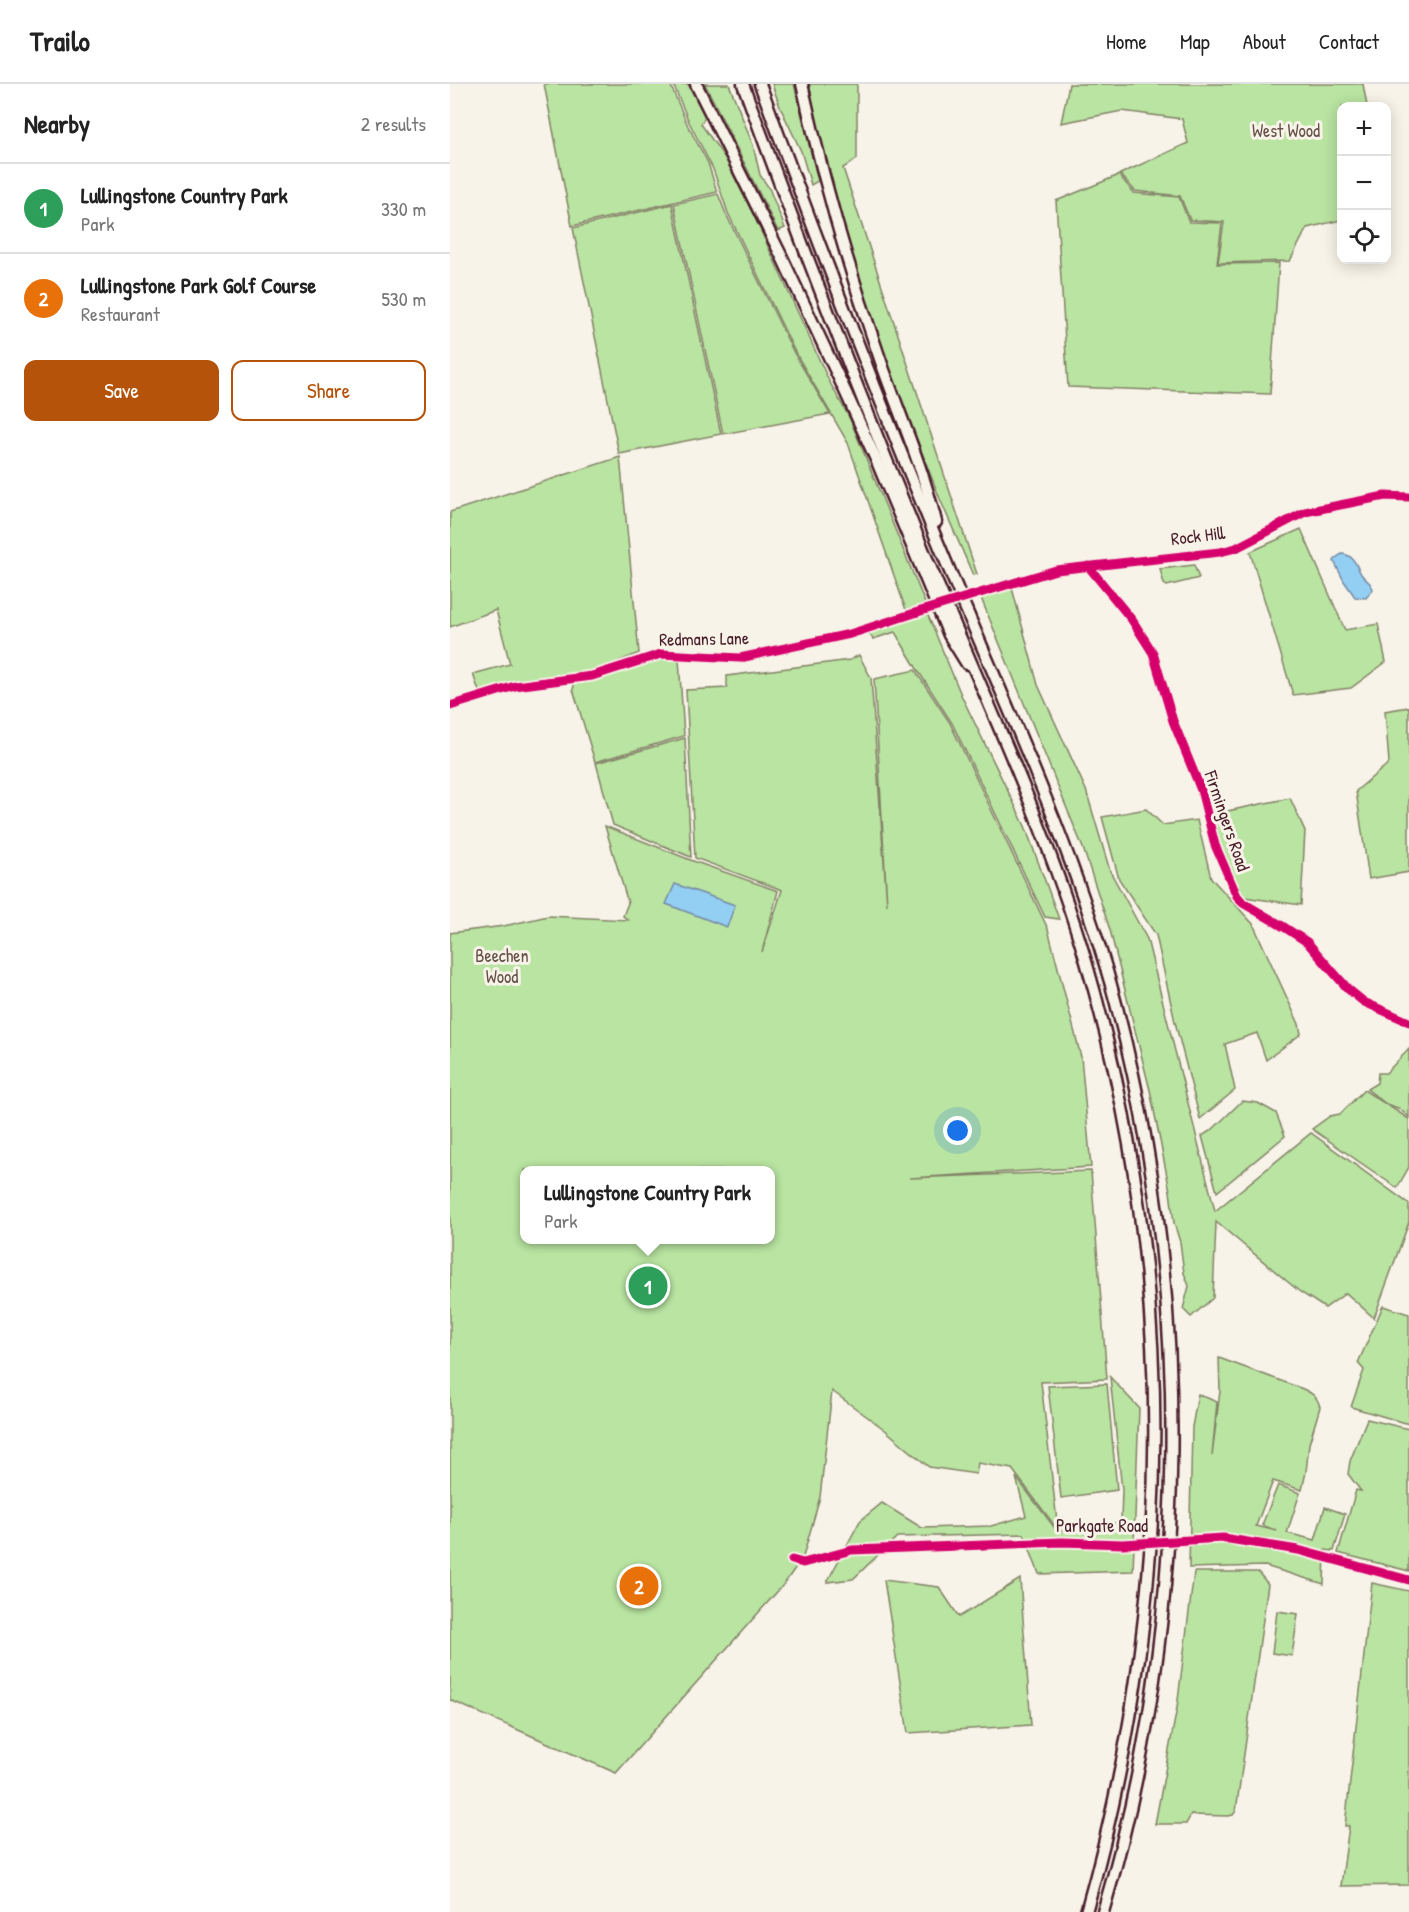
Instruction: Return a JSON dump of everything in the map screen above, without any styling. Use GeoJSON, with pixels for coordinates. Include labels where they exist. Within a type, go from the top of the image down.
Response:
{"type":"FeatureCollection","features":[{"type":"Feature","properties":{"kind":"highway"},"geometry":{"type":"LineString","coordinates":[[696,84],[781,255],[858,419],[949,635],[962,658],[978,678]]}},
{"type":"Feature","properties":{"kind":"highway"},"geometry":{"type":"LineString","coordinates":[[743,84],[860,395],[1022,782],[1056,869],[1094,990],[1112,1058],[1128,1140],[1149,1293],[1155,1424],[1153,1518],[1148,1592],[1129,1732],[1109,1825],[1086,1912]]}},
{"type":"Feature","properties":{"kind":"highway"},"geometry":{"type":"LineString","coordinates":[[760,84],[852,330],[944,557],[1068,851],[1098,942],[1134,1079],[1151,1171],[1167,1309],[1172,1402],[1171,1504],[1166,1581],[1155,1676],[1140,1765],[1103,1912]]}},
{"type":"Feature","properties":{"kind":"highway"},"geometry":{"type":"LineString","coordinates":[[802,84],[850,269],[886,378],[923,476],[944,557]]}},
{"type":"Feature","properties":{"kind":"street","name":"Rock Hill"},"geometry":{"type":"LineString","coordinates":[[984,592],[1056,570],[1220,552],[1236,548],[1305,512],[1385,496],[1409,497]]}},
{"type":"Feature","properties":{"kind":"street","name":"Firmingers Road"},"geometry":{"type":"LineString","coordinates":[[1088,566],[1132,620],[1153,653],[1173,721],[1201,790],[1215,845],[1237,896],[1243,903],[1306,942],[1342,983],[1364,1002],[1409,1022]]}},
{"type":"Feature","properties":{"kind":"street","name":"Redmans Lane"},"geometry":{"type":"LineString","coordinates":[[450,706],[515,686],[592,676],[661,654],[740,658],[850,634],[924,610]]}},
{"type":"Feature","properties":{"kind":"street","name":"Parkgate Road"},"geometry":{"type":"LineString","coordinates":[[792,1560],[802,1563],[852,1550],[1062,1542],[1123,1544],[1223,1538],[1298,1550],[1409,1580]]}},
{"type":"Feature","properties":{"kind":"green space"},"geometry":{"type":"Polygon","coordinates":[[[544,84],[670,84],[688,126],[708,163],[717,192],[572,226],[544,84]]]}},
{"type":"Feature","properties":{"kind":"green space"},"geometry":{"type":"Polygon","coordinates":[[[673,84],[688,84],[705,117],[701,124],[725,158],[755,218],[829,381],[850,419],[925,603],[907,613],[848,443],[795,352],[728,213],[713,169],[673,84]]]}},
{"type":"Feature","properties":{"kind":"green space"},"geometry":{"type":"Polygon","coordinates":[[[705,84],[729,84],[753,145],[760,175],[769,188],[785,228],[778,231],[705,84]]]}},
{"type":"Feature","properties":{"kind":"green space"},"geometry":{"type":"Polygon","coordinates":[[[772,84],[794,84],[818,181],[811,185],[801,151],[772,84]]]}},
{"type":"Feature","properties":{"kind":"green space"},"geometry":{"type":"Polygon","coordinates":[[[809,84],[857,84],[857,159],[843,168],[977,574],[973,575],[940,499],[884,356],[863,295],[822,148],[809,84]]]}},
{"type":"Feature","properties":{"kind":"green space","name":"West Wood"},"geometry":{"type":"Polygon","coordinates":[[[1069,84],[1363,84],[1366,102],[1337,102],[1337,221],[1307,228],[1290,261],[1218,263],[1224,222],[1190,220],[1180,196],[1135,191],[1120,174],[1188,143],[1182,119],[1122,111],[1061,123],[1069,84]]]}},
{"type":"Feature","properties":{"kind":"green space"},"geometry":{"type":"Polygon","coordinates":[[[1119,175],[1134,193],[1179,197],[1189,222],[1222,223],[1217,264],[1279,263],[1270,394],[1068,387],[1056,201],[1119,175]]]}},
{"type":"Feature","properties":{"kind":"green space"},"geometry":{"type":"Polygon","coordinates":[[[718,194],[794,353],[830,414],[723,434],[674,204],[718,194]]]}},
{"type":"Feature","properties":{"kind":"green space"},"geometry":{"type":"Polygon","coordinates":[[[672,204],[721,434],[619,454],[573,228],[672,204]]]}},
{"type":"Feature","properties":{"kind":"green space"},"geometry":{"type":"Polygon","coordinates":[[[620,457],[639,653],[593,672],[514,682],[480,694],[473,674],[510,664],[496,610],[450,627],[450,512],[620,457]]]}},
{"type":"Feature","properties":{"kind":"green space"},"geometry":{"type":"Polygon","coordinates":[[[1301,529],[1345,630],[1378,624],[1386,662],[1351,688],[1293,695],[1250,552],[1301,529]]]}},
{"type":"Feature","properties":{"kind":"green space"},"geometry":{"type":"Polygon","coordinates":[[[1194,565],[1199,578],[1167,586],[1164,584],[1160,569],[1194,565]]]}},
{"type":"Feature","properties":{"kind":"green space"},"geometry":{"type":"Polygon","coordinates":[[[1012,588],[1038,685],[1086,790],[1110,871],[1147,939],[1215,1211],[1311,1133],[1409,1204],[1409,1222],[1374,1318],[1346,1293],[1325,1308],[1300,1292],[1216,1222],[1213,1298],[1191,1317],[1183,1309],[1189,1286],[1184,1273],[1180,1242],[1174,1223],[1150,1090],[1110,930],[1083,848],[981,598],[1012,588]]]}},
{"type":"Feature","properties":{"kind":"green space"},"geometry":{"type":"Polygon","coordinates":[[[927,613],[962,697],[1025,826],[1059,919],[1045,917],[952,723],[895,632],[873,639],[868,632],[927,613]]]}},
{"type":"Feature","properties":{"kind":"green space","name":"Beechen Wood"},"geometry":{"type":"Polygon","coordinates":[[[859,655],[871,678],[887,905],[874,679],[915,670],[950,723],[1048,929],[1081,1057],[1091,1167],[910,1178],[1091,1171],[1107,1379],[1041,1382],[1058,1530],[1012,1469],[978,1463],[976,1474],[929,1467],[884,1429],[832,1391],[820,1497],[803,1557],[784,1584],[616,1773],[450,1700],[450,933],[504,926],[548,916],[628,920],[623,916],[628,903],[605,826],[693,861],[778,891],[762,952],[782,890],[695,858],[686,690],[727,688],[727,676],[850,660],[859,655]]]}},
{"type":"Feature","properties":{"kind":"green space"},"geometry":{"type":"Polygon","coordinates":[[[662,657],[679,659],[684,736],[595,762],[573,689],[575,682],[609,676],[662,657]]]}},
{"type":"Feature","properties":{"kind":"green space"},"geometry":{"type":"Polygon","coordinates":[[[1409,707],[1409,872],[1369,879],[1356,791],[1389,763],[1385,711],[1409,707]]]}},
{"type":"Feature","properties":{"kind":"green space"},"geometry":{"type":"Polygon","coordinates":[[[685,738],[691,857],[613,825],[596,763],[685,738]]]}},
{"type":"Feature","properties":{"kind":"green space"},"geometry":{"type":"Polygon","coordinates":[[[1290,798],[1305,831],[1301,905],[1237,896],[1212,835],[1218,813],[1290,798]]]}},
{"type":"Feature","properties":{"kind":"green space"},"geometry":{"type":"Polygon","coordinates":[[[1146,809],[1163,825],[1197,820],[1211,878],[1253,924],[1299,1024],[1301,1034],[1266,1060],[1257,1033],[1225,1044],[1235,1090],[1200,1119],[1156,935],[1119,879],[1102,817],[1146,809]]]}},
{"type":"Feature","properties":{"kind":"green space"},"geometry":{"type":"Polygon","coordinates":[[[1409,1049],[1409,1117],[1398,1108],[1386,1104],[1367,1089],[1377,1083],[1378,1073],[1386,1073],[1409,1049]]]}},
{"type":"Feature","properties":{"kind":"green space"},"geometry":{"type":"Polygon","coordinates":[[[1364,1090],[1409,1119],[1409,1167],[1397,1188],[1312,1129],[1330,1116],[1340,1114],[1364,1090]]]}},
{"type":"Feature","properties":{"kind":"green space"},"geometry":{"type":"Polygon","coordinates":[[[1242,1101],[1258,1103],[1276,1113],[1285,1136],[1217,1192],[1202,1136],[1213,1129],[1242,1101]]]}},
{"type":"Feature","properties":{"kind":"green space"},"geometry":{"type":"Polygon","coordinates":[[[1383,1306],[1409,1314],[1409,1424],[1351,1407],[1364,1370],[1358,1363],[1383,1306]]]}},
{"type":"Feature","properties":{"kind":"green space"},"geometry":{"type":"Polygon","coordinates":[[[1219,1358],[1303,1389],[1317,1400],[1320,1407],[1309,1444],[1302,1490],[1273,1481],[1256,1526],[1277,1531],[1262,1525],[1278,1485],[1300,1493],[1287,1533],[1315,1540],[1325,1507],[1345,1514],[1334,1551],[1325,1550],[1324,1584],[1265,1566],[1189,1568],[1192,1427],[1198,1394],[1217,1402],[1212,1456],[1220,1391],[1219,1358]]]}},
{"type":"Feature","properties":{"kind":"green space"},"geometry":{"type":"Polygon","coordinates":[[[1110,1377],[1139,1408],[1133,1571],[1039,1574],[1024,1534],[897,1537],[853,1579],[827,1582],[860,1521],[882,1503],[922,1528],[991,1526],[1026,1516],[1016,1477],[1057,1531],[1121,1522],[1122,1490],[1110,1377]]]}},
{"type":"Feature","properties":{"kind":"green space"},"geometry":{"type":"Polygon","coordinates":[[[1107,1384],[1117,1490],[1061,1498],[1048,1386],[1107,1384]]]}},
{"type":"Feature","properties":{"kind":"green space"},"geometry":{"type":"Polygon","coordinates":[[[1367,1419],[1409,1429],[1409,1571],[1338,1553],[1356,1490],[1361,1491],[1348,1474],[1350,1461],[1367,1419]]]}},
{"type":"Feature","properties":{"kind":"green space"},"geometry":{"type":"Polygon","coordinates":[[[1194,1572],[1258,1572],[1268,1584],[1236,1811],[1233,1815],[1228,1816],[1191,1815],[1186,1824],[1155,1824],[1177,1708],[1194,1572]]]}},
{"type":"Feature","properties":{"kind":"green space"},"geometry":{"type":"Polygon","coordinates":[[[1020,1579],[1031,1725],[908,1733],[884,1580],[939,1587],[959,1617],[1020,1579]]]}},
{"type":"Feature","properties":{"kind":"green space"},"geometry":{"type":"Polygon","coordinates":[[[1372,1583],[1409,1591],[1409,1885],[1341,1886],[1349,1826],[1345,1826],[1372,1583]]]}},
{"type":"Feature","properties":{"kind":"green space"},"geometry":{"type":"Polygon","coordinates":[[[1277,1611],[1298,1614],[1292,1656],[1272,1653],[1277,1611]]]}},
{"type":"Feature","properties":{"kind":"water"},"geometry":{"type":"Polygon","coordinates":[[[1342,554],[1352,558],[1372,587],[1373,589],[1366,598],[1355,597],[1344,581],[1334,561],[1342,554]]]}},
{"type":"Feature","properties":{"kind":"water"},"geometry":{"type":"Polygon","coordinates":[[[675,884],[735,905],[727,927],[666,904],[675,884]]]}},
{"type":"Feature","properties":{"kind":"tunnel"},"geometry":{"type":"LineString","coordinates":[[924,610],[984,592]]}},
{"type":"Feature","properties":{"kind":"cycle path"},"geometry":{"type":"LineString","coordinates":[[450,706],[515,686],[592,676],[661,654],[740,658],[850,634],[1056,570],[1220,552],[1236,548],[1305,512],[1385,496],[1409,497]]}},
{"type":"Feature","properties":{"kind":"cycle path"},"geometry":{"type":"LineString","coordinates":[[1088,566],[1132,620],[1153,653],[1173,721],[1201,790],[1215,845],[1237,896],[1243,903],[1307,942],[1348,989],[1364,1002],[1409,1022]]}},
{"type":"Feature","properties":{"kind":"cycle path"},"geometry":{"type":"LineString","coordinates":[[792,1560],[803,1563],[852,1550],[1062,1542],[1123,1544],[1223,1538],[1298,1550],[1409,1580]]}},
{"type":"Feature","properties":{"kind":"place","name":"Lullingstone Country Park"},"geometry":{"type":"Point","coordinates":[648,1286]}},
{"type":"Feature","properties":{"kind":"place","name":"Lullingstone Park Golf Course"},"geometry":{"type":"Point","coordinates":[639,1586]}}]}
